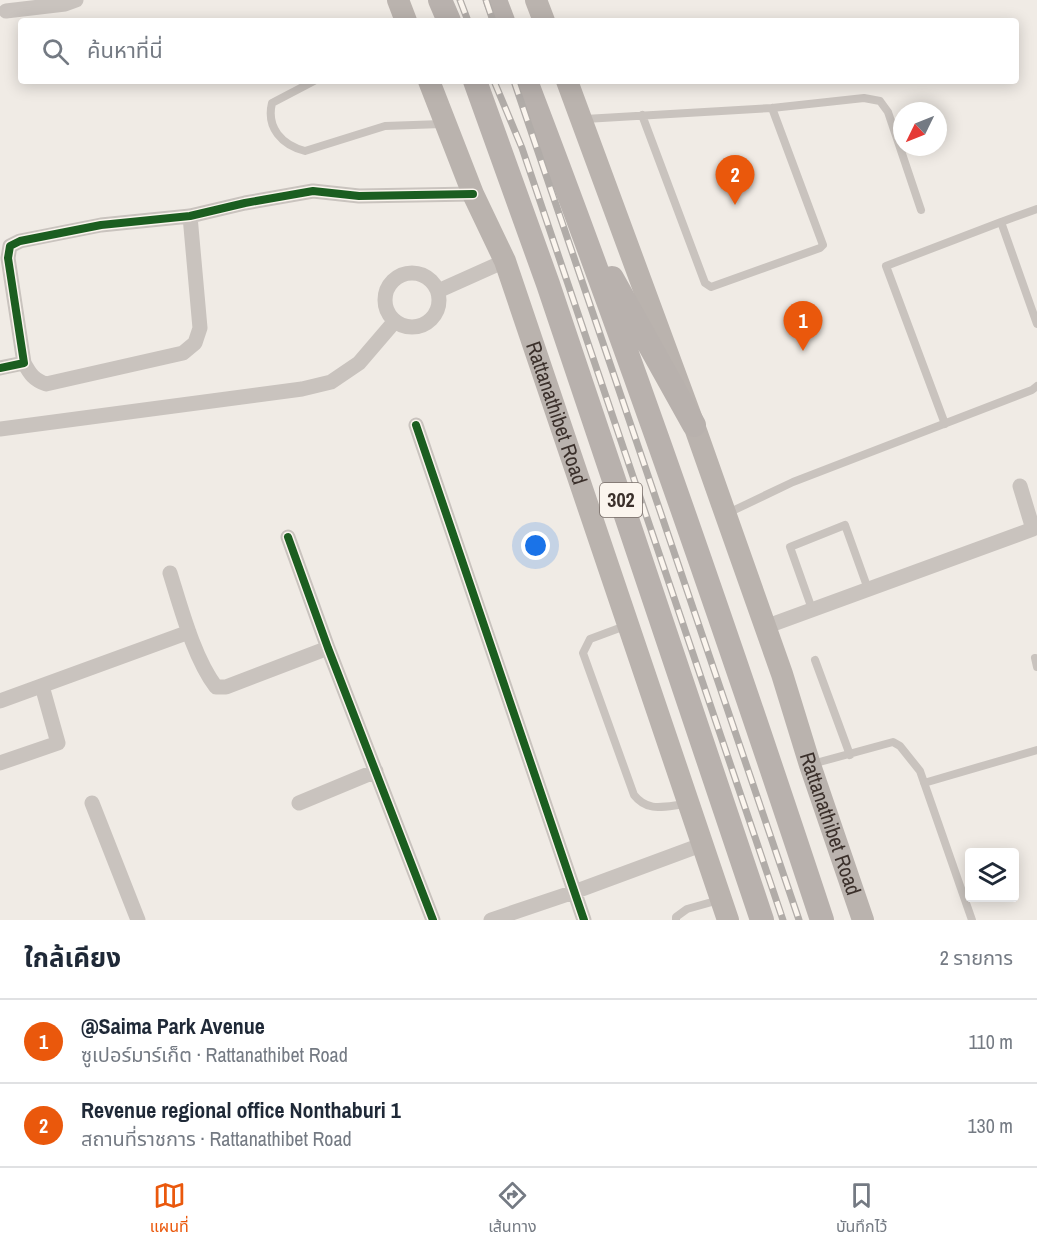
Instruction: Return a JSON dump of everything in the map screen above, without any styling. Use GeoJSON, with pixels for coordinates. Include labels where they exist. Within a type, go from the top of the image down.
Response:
{"type":"FeatureCollection","features":[{"type":"Feature","properties":{"kind":"main road"},"geometry":{"type":"LineString","coordinates":[[440,0],[448,18]]}},
{"type":"Feature","properties":{"kind":"main road"},"geometry":{"type":"LineString","coordinates":[[495,0],[502,18]]}},
{"type":"Feature","properties":{"kind":"main road"},"geometry":{"type":"LineString","coordinates":[[536,0],[543,18]]}},
{"type":"Feature","properties":{"kind":"main road","name":"Rattanathibet Road"},"geometry":{"type":"LineString","coordinates":[[430,84],[473,194],[505,261],[724,910]]}},
{"type":"Feature","properties":{"kind":"main road","name":"Rattanathibet Road"},"geometry":{"type":"LineString","coordinates":[[476,84],[548,284],[762,920]]}},
{"type":"Feature","properties":{"kind":"main road","name":"Rattanathibet Road"},"geometry":{"type":"LineString","coordinates":[[527,84],[580,221],[665,460],[822,920]]}},
{"type":"Feature","properties":{"kind":"main road","name":"Rattanathibet Road"},"geometry":{"type":"LineString","coordinates":[[568,84],[694,425],[765,627],[863,920]]}},
{"type":"Feature","properties":{"kind":"main road"},"geometry":{"type":"LineString","coordinates":[[580,221],[694,425]]}},
{"type":"Feature","properties":{"kind":"street"},"geometry":{"type":"LineString","coordinates":[[6,11],[65,4],[76,0]]}},
{"type":"Feature","properties":{"kind":"street"},"geometry":{"type":"LineString","coordinates":[[190,216],[200,328],[195,343],[183,353],[45,384],[37,381],[24,363],[8,258],[10,246],[20,241],[100,225],[190,216],[313,191],[359,196],[473,194]]}},
{"type":"Feature","properties":{"kind":"street"},"geometry":{"type":"LineString","coordinates":[[438,291],[505,261]]}},
{"type":"Feature","properties":{"kind":"street"},"geometry":{"type":"LineString","coordinates":[[403,274],[424,275],[438,291],[439,302],[436,312],[430,321],[421,325],[410,327],[395,321],[386,308],[388,288],[393,280],[403,274]]}},
{"type":"Feature","properties":{"kind":"street"},"geometry":{"type":"LineString","coordinates":[[0,429],[302,389],[331,382],[359,363],[395,321]]}},
{"type":"Feature","properties":{"kind":"street"},"geometry":{"type":"LineString","coordinates":[[0,368],[24,363]]}},
{"type":"Feature","properties":{"kind":"street"},"geometry":{"type":"LineString","coordinates":[[416,425],[584,920]]}},
{"type":"Feature","properties":{"kind":"street"},"geometry":{"type":"LineString","coordinates":[[765,627],[1033,529],[1020,486]]}},
{"type":"Feature","properties":{"kind":"street"},"geometry":{"type":"LineString","coordinates":[[288,537],[432,920]]}},
{"type":"Feature","properties":{"kind":"street"},"geometry":{"type":"LineString","coordinates":[[170,573],[189,632],[210,679],[216,687],[226,687],[328,648]]}},
{"type":"Feature","properties":{"kind":"street"},"geometry":{"type":"LineString","coordinates":[[0,701],[189,632]]}},
{"type":"Feature","properties":{"kind":"street"},"geometry":{"type":"LineString","coordinates":[[0,763],[58,743],[42,686]]}},
{"type":"Feature","properties":{"kind":"street"},"geometry":{"type":"LineString","coordinates":[[299,803],[376,771]]}},
{"type":"Feature","properties":{"kind":"street"},"geometry":{"type":"LineString","coordinates":[[92,803],[138,920]]}},
{"type":"Feature","properties":{"kind":"street"},"geometry":{"type":"LineString","coordinates":[[491,920],[701,845]]}},
{"type":"Feature","properties":{"kind":"lane"},"geometry":{"type":"LineString","coordinates":[[309,84],[272,104],[270,113],[279,138],[291,147],[305,151],[385,126],[446,124]]}},
{"type":"Feature","properties":{"kind":"lane"},"geometry":{"type":"LineString","coordinates":[[581,119],[772,108],[864,98],[880,101],[888,112],[921,210]]}},
{"type":"Feature","properties":{"kind":"lane"},"geometry":{"type":"LineString","coordinates":[[642,115],[705,284],[711,287],[820,248],[823,244],[772,108]]}},
{"type":"Feature","properties":{"kind":"lane"},"geometry":{"type":"LineString","coordinates":[[945,424],[885,266],[1037,209]]}},
{"type":"Feature","properties":{"kind":"lane"},"geometry":{"type":"LineString","coordinates":[[1001,222],[1037,324]]}},
{"type":"Feature","properties":{"kind":"lane"},"geometry":{"type":"LineString","coordinates":[[725,514],[793,482],[1032,390],[1037,386]]}},
{"type":"Feature","properties":{"kind":"lane"},"geometry":{"type":"LineString","coordinates":[[812,609],[790,547],[845,525],[868,589]]}},
{"type":"Feature","properties":{"kind":"lane"},"geometry":{"type":"LineString","coordinates":[[627,625],[590,639],[583,653],[634,795],[647,807],[688,804]]}},
{"type":"Feature","properties":{"kind":"lane"},"geometry":{"type":"LineString","coordinates":[[1035,658],[1037,667]]}},
{"type":"Feature","properties":{"kind":"lane"},"geometry":{"type":"LineString","coordinates":[[815,660],[850,755]]}},
{"type":"Feature","properties":{"kind":"lane"},"geometry":{"type":"LineString","coordinates":[[810,765],[893,742],[900,746],[920,771],[972,920]]}},
{"type":"Feature","properties":{"kind":"lane"},"geometry":{"type":"LineString","coordinates":[[924,783],[1037,750]]}},
{"type":"Feature","properties":{"kind":"lane"},"geometry":{"type":"LineString","coordinates":[[676,920],[676,917],[687,909],[724,910]]}},
{"type":"Feature","properties":{"kind":"railway"},"geometry":{"type":"LineString","coordinates":[[460,0],[467,18]]}},
{"type":"Feature","properties":{"kind":"railway"},"geometry":{"type":"LineString","coordinates":[[486,0],[492,18]]}},
{"type":"Feature","properties":{"kind":"railway"},"geometry":{"type":"LineString","coordinates":[[495,84],[522,148],[783,920]]}},
{"type":"Feature","properties":{"kind":"railway"},"geometry":{"type":"LineString","coordinates":[[515,84],[799,920]]}},
{"type":"Feature","properties":{"kind":"cycle path"},"geometry":{"type":"LineString","coordinates":[[0,368],[24,363],[8,258],[10,246],[20,241],[101,225],[190,216],[313,191],[359,196],[473,194]]}},
{"type":"Feature","properties":{"kind":"cycle path"},"geometry":{"type":"LineString","coordinates":[[416,425],[584,920]]}},
{"type":"Feature","properties":{"kind":"cycle path"},"geometry":{"type":"LineString","coordinates":[[288,537],[328,648],[433,920]]}},
{"type":"Feature","properties":{"kind":"place","name":"Revenue regional office Nonthaburi 1"},"geometry":{"type":"Point","coordinates":[735,205]}},
{"type":"Feature","properties":{"kind":"place","name":"@Saima Park Avenue"},"geometry":{"type":"Point","coordinates":[803,351]}}]}
